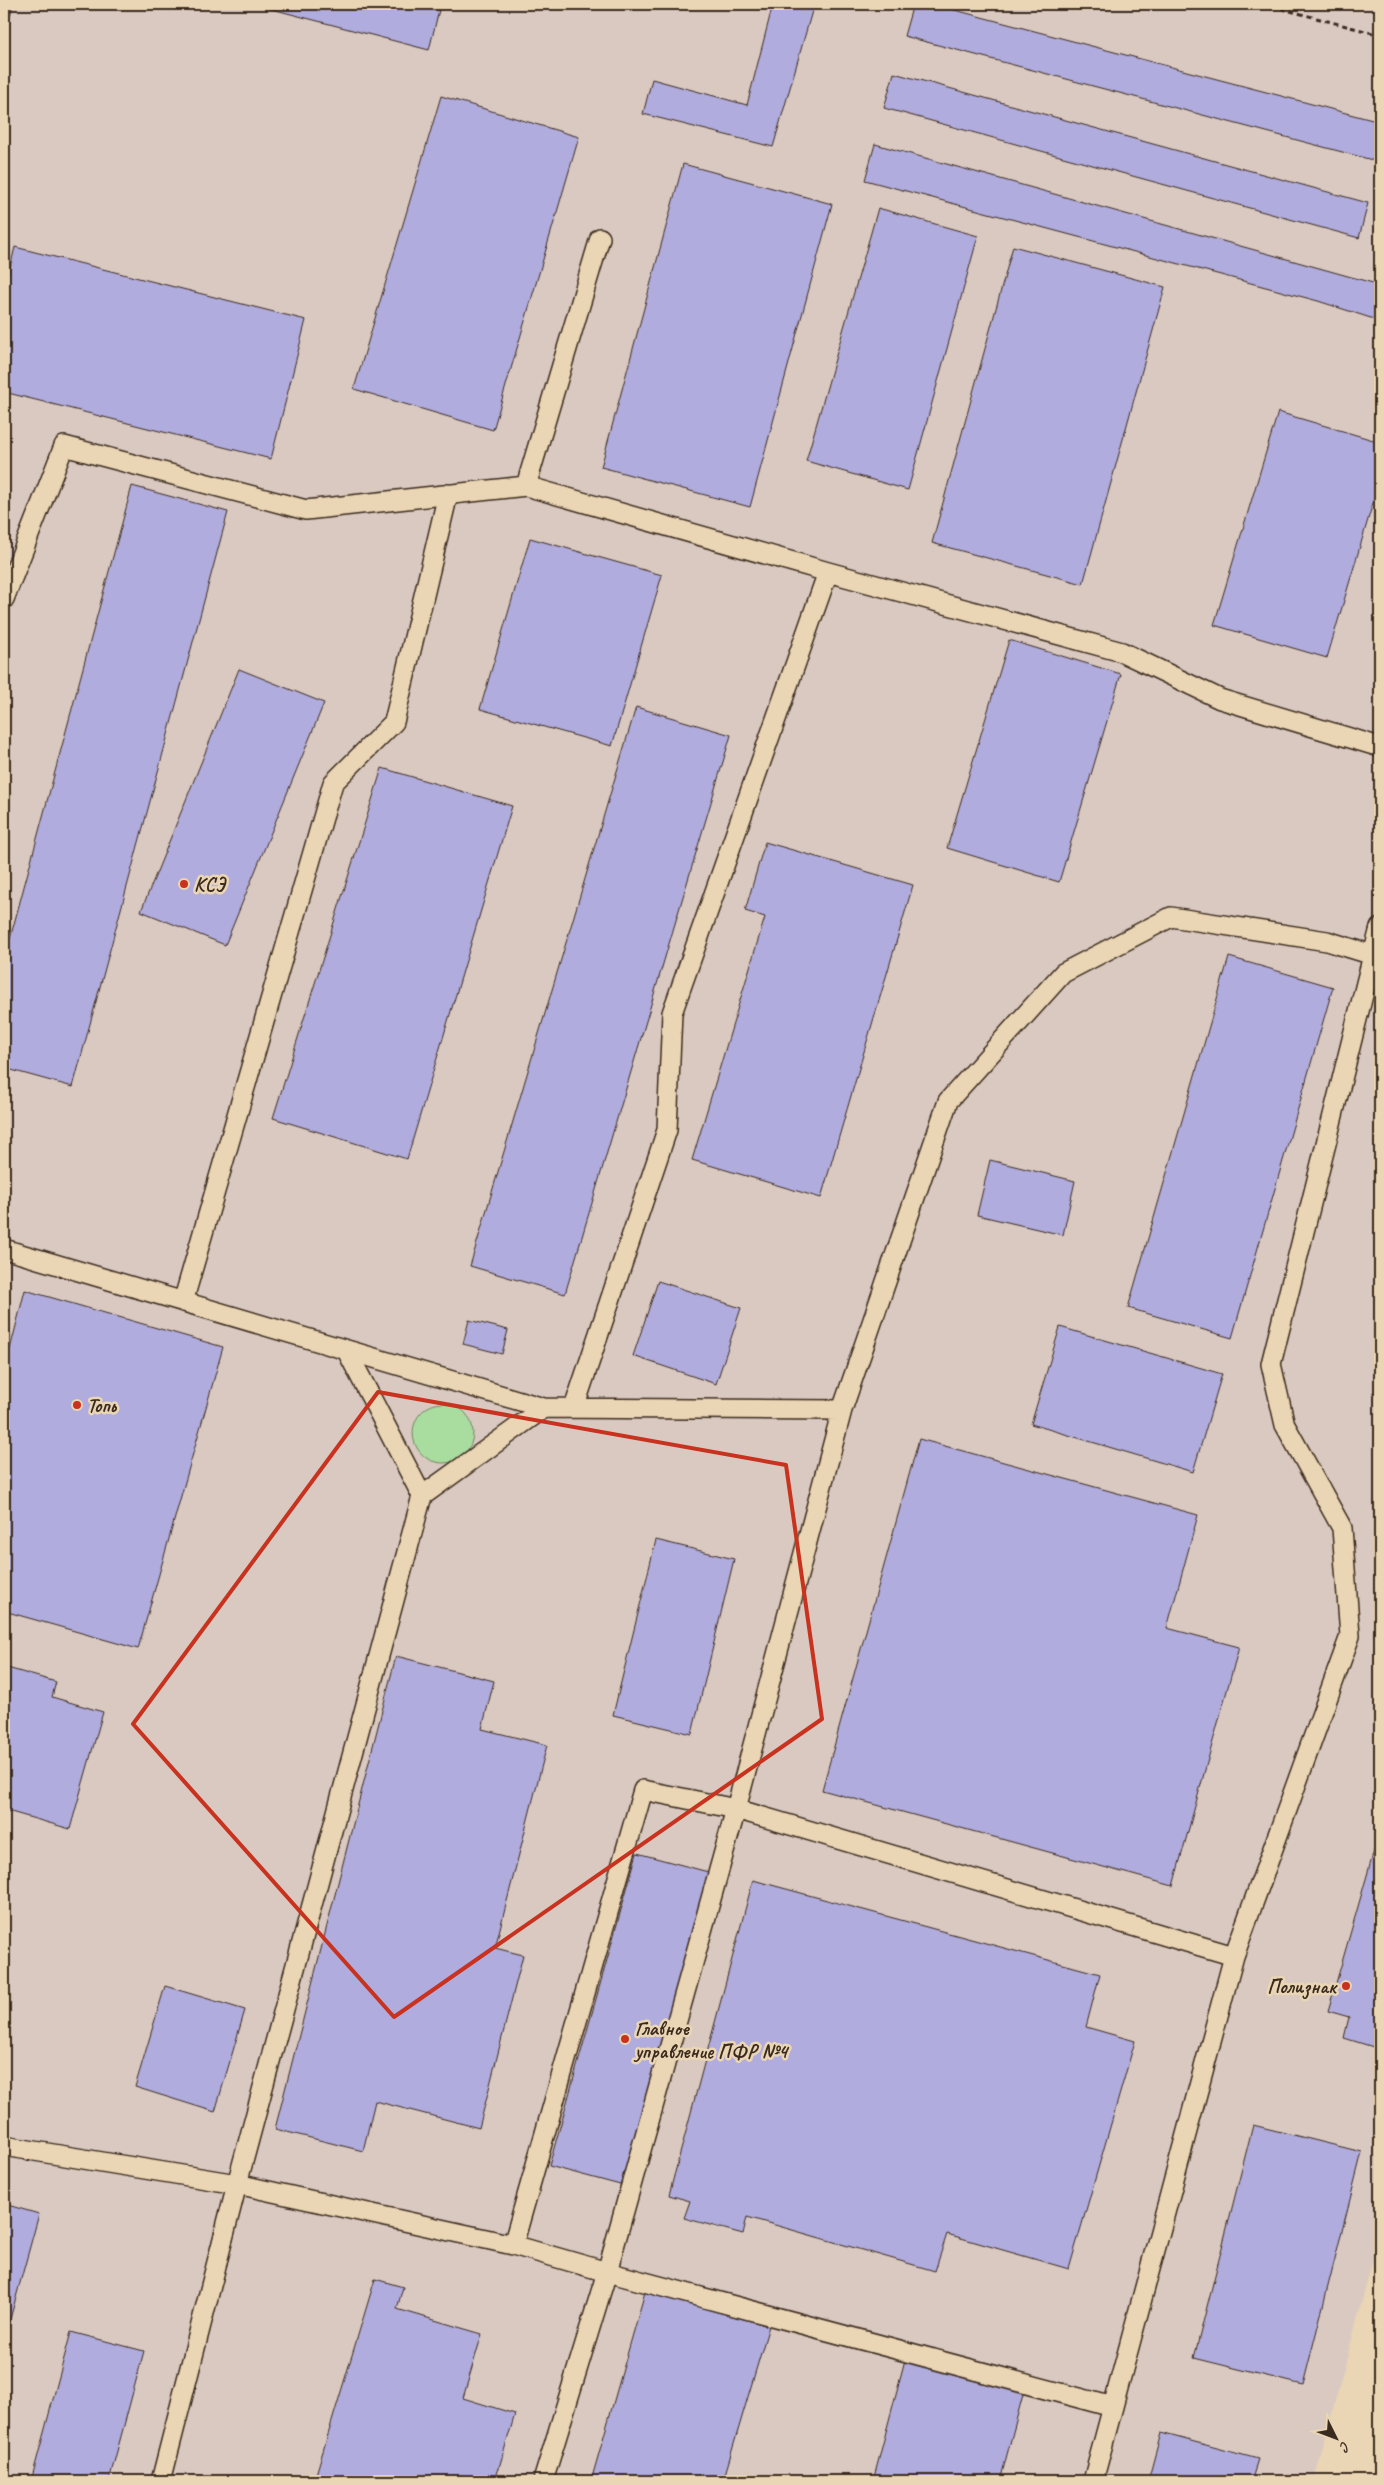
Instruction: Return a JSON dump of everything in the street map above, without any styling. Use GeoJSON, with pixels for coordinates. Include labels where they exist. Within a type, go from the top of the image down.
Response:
{"type":"FeatureCollection","features":[{"type":"Feature","properties":{"kind":"lane"},"geometry":{"type":"LineString","coordinates":[[526,486],[600,238]]}},
{"type":"Feature","properties":{"kind":"lane"},"geometry":{"type":"LineString","coordinates":[[4,599],[64,446],[306,510],[526,486],[828,572],[1122,652],[1220,699],[1380,747]]}},
{"type":"Feature","properties":{"kind":"lane"},"geometry":{"type":"LineString","coordinates":[[182,1302],[333,783],[394,722],[448,494]]}},
{"type":"Feature","properties":{"kind":"lane"},"geometry":{"type":"LineString","coordinates":[[574,1408],[666,1130],[672,1013],[828,572]]}},
{"type":"Feature","properties":{"kind":"lane"},"geometry":{"type":"LineString","coordinates":[[543,2481],[607,2272],[736,1808],[842,1410],[948,1100],[1063,973],[1170,917],[1327,941],[1376,956]]}},
{"type":"Feature","properties":{"kind":"lane"},"geometry":{"type":"LineString","coordinates":[[1094,2481],[1234,1956],[1350,1636],[1342,1528],[1285,1425],[1270,1364],[1376,956],[1380,928]]}},
{"type":"Feature","properties":{"kind":"lane"},"geometry":{"type":"LineString","coordinates":[[4,1250],[544,1408],[842,1410]]}},
{"type":"Feature","properties":{"kind":"lane"},"geometry":{"type":"LineString","coordinates":[[347,1350],[422,1496]]}},
{"type":"Feature","properties":{"kind":"lane"},"geometry":{"type":"LineString","coordinates":[[161,2481],[237,2184],[422,1496],[544,1408]]}},
{"type":"Feature","properties":{"kind":"lane"},"geometry":{"type":"LineString","coordinates":[[513,2245],[644,1790],[736,1808],[1234,1956]]}},
{"type":"Feature","properties":{"kind":"lane"},"geometry":{"type":"LineString","coordinates":[[4,2146],[237,2184],[513,2245],[607,2272],[1113,2407]]}},
{"type":"Feature","properties":{"kind":"path"},"geometry":{"type":"LineString","coordinates":[[1264,4],[1380,35]]}},
{"type":"Feature","properties":{"kind":"highlighted area"},"geometry":{"type":"Polygon","coordinates":[[[378,1392],[786,1465],[822,1719],[394,2017],[133,1724],[378,1392]]]}},
{"type":"Feature","properties":{"kind":"shaded area"},"geometry":{"type":"Polygon","coordinates":[[[4,4],[1380,4],[1380,2233],[1314,2481],[4,2481],[4,4]]]}},
{"type":"Feature","properties":{"kind":"green space"},"geometry":{"type":"Polygon","coordinates":[[[437,1403],[449,1403],[465,1411],[471,1421],[473,1433],[471,1445],[465,1455],[449,1463],[437,1463],[421,1455],[413,1439],[413,1427],[421,1411],[437,1403]]]}},
{"type":"Feature","properties":{"kind":"building"},"geometry":{"type":"Polygon","coordinates":[[[4,4],[13,4],[4,40],[4,4]]]}},
{"type":"Feature","properties":{"kind":"building"},"geometry":{"type":"Polygon","coordinates":[[[269,4],[416,4],[439,10],[429,50],[268,8],[269,4]]]}},
{"type":"Feature","properties":{"kind":"building"},"geometry":{"type":"Polygon","coordinates":[[[756,4],[814,4],[773,147],[643,114],[652,79],[747,105],[772,8],[756,4]]]}},
{"type":"Feature","properties":{"kind":"building"},"geometry":{"type":"Polygon","coordinates":[[[913,4],[932,4],[1380,122],[1380,162],[904,36],[913,4]]]}},
{"type":"Feature","properties":{"kind":"building"},"geometry":{"type":"Polygon","coordinates":[[[894,73],[1368,203],[1359,238],[884,108],[894,73]]]}},
{"type":"Feature","properties":{"kind":"building"},"geometry":{"type":"Polygon","coordinates":[[[441,96],[579,137],[493,430],[354,389],[441,96]]]}},
{"type":"Feature","properties":{"kind":"building"},"geometry":{"type":"Polygon","coordinates":[[[875,144],[1380,285],[1380,321],[1318,301],[865,180],[875,144]]]}},
{"type":"Feature","properties":{"kind":"building"},"geometry":{"type":"Polygon","coordinates":[[[683,164],[832,204],[750,507],[601,467],[683,164]]]}},
{"type":"Feature","properties":{"kind":"building"},"geometry":{"type":"Polygon","coordinates":[[[878,208],[978,236],[908,490],[806,461],[878,208]]]}},
{"type":"Feature","properties":{"kind":"building"},"geometry":{"type":"Polygon","coordinates":[[[1013,246],[1165,287],[1083,584],[932,543],[1013,246]]]}},
{"type":"Feature","properties":{"kind":"building"},"geometry":{"type":"Polygon","coordinates":[[[15,247],[306,320],[271,459],[4,392],[4,292],[15,247]]]}},
{"type":"Feature","properties":{"kind":"building"},"geometry":{"type":"Polygon","coordinates":[[[1278,412],[1380,442],[1380,479],[1327,658],[1214,625],[1278,412]]]}},
{"type":"Feature","properties":{"kind":"building"},"geometry":{"type":"Polygon","coordinates":[[[132,486],[228,512],[73,1087],[4,1068],[4,961],[132,486]]]}},
{"type":"Feature","properties":{"kind":"building"},"geometry":{"type":"Polygon","coordinates":[[[530,538],[662,575],[612,746],[480,709],[530,538]]]}},
{"type":"Feature","properties":{"kind":"building"},"geometry":{"type":"Polygon","coordinates":[[[1009,640],[1121,674],[1059,882],[947,848],[1009,640]]]}},
{"type":"Feature","properties":{"kind":"building"},"geometry":{"type":"Polygon","coordinates":[[[239,669],[324,703],[225,945],[141,911],[239,669]]]}},
{"type":"Feature","properties":{"kind":"building"},"geometry":{"type":"Polygon","coordinates":[[[636,707],[731,735],[565,1294],[470,1266],[636,707]]]}},
{"type":"Feature","properties":{"kind":"building"},"geometry":{"type":"Polygon","coordinates":[[[382,768],[512,806],[407,1159],[273,1118],[382,768]]]}},
{"type":"Feature","properties":{"kind":"building"},"geometry":{"type":"Polygon","coordinates":[[[765,842],[913,885],[821,1198],[692,1160],[765,917],[745,911],[765,842]]]}},
{"type":"Feature","properties":{"kind":"building"},"geometry":{"type":"Polygon","coordinates":[[[1229,957],[1333,987],[1232,1338],[1128,1308],[1229,957]]]}},
{"type":"Feature","properties":{"kind":"building"},"geometry":{"type":"Polygon","coordinates":[[[990,1160],[1075,1181],[1063,1235],[977,1215],[990,1160]]]}},
{"type":"Feature","properties":{"kind":"building"},"geometry":{"type":"Polygon","coordinates":[[[658,1281],[741,1308],[716,1384],[633,1356],[658,1281]]]}},
{"type":"Feature","properties":{"kind":"building"},"geometry":{"type":"Polygon","coordinates":[[[25,1290],[223,1347],[138,1649],[4,1611],[4,1373],[25,1290]]]}},
{"type":"Feature","properties":{"kind":"building"},"geometry":{"type":"Polygon","coordinates":[[[469,1320],[508,1330],[502,1354],[463,1344],[469,1320]]]}},
{"type":"Feature","properties":{"kind":"building"},"geometry":{"type":"Polygon","coordinates":[[[1060,1327],[1222,1374],[1193,1472],[1031,1424],[1060,1327]]]}},
{"type":"Feature","properties":{"kind":"building"},"geometry":{"type":"Polygon","coordinates":[[[919,1439],[1198,1515],[1167,1628],[1239,1647],[1173,1886],[822,1790],[919,1439]]]}},
{"type":"Feature","properties":{"kind":"building"},"geometry":{"type":"Polygon","coordinates":[[[656,1540],[734,1559],[692,1734],[613,1715],[656,1540]]]}},
{"type":"Feature","properties":{"kind":"building"},"geometry":{"type":"Polygon","coordinates":[[[396,1656],[494,1681],[482,1729],[547,1745],[495,1948],[523,1955],[479,2128],[375,2101],[363,2151],[275,2129],[396,1656]]]}},
{"type":"Feature","properties":{"kind":"building"},"geometry":{"type":"Polygon","coordinates":[[[4,1667],[56,1682],[52,1697],[103,1712],[70,1829],[4,1810],[4,1667]]]}},
{"type":"Feature","properties":{"kind":"building"},"geometry":{"type":"Polygon","coordinates":[[[1380,1830],[1380,2049],[1344,2038],[1349,2017],[1328,2011],[1380,1830]]]}},
{"type":"Feature","properties":{"kind":"building","name":"Главное управление ПФР №4"},"geometry":{"type":"Polygon","coordinates":[[[637,1853],[712,1873],[624,2186],[549,2166],[637,1853]]]}},
{"type":"Feature","properties":{"kind":"building"},"geometry":{"type":"Polygon","coordinates":[[[753,1880],[1100,1974],[1086,2027],[1135,2041],[1069,2269],[947,2234],[935,2271],[747,2217],[743,2234],[684,2218],[690,2201],[669,2195],[753,1880]]]}},
{"type":"Feature","properties":{"kind":"building"},"geometry":{"type":"Polygon","coordinates":[[[165,1986],[245,2010],[215,2112],[135,2087],[165,1986]]]}},
{"type":"Feature","properties":{"kind":"building"},"geometry":{"type":"Polygon","coordinates":[[[1253,2125],[1362,2152],[1303,2385],[1194,2358],[1253,2125]]]}},
{"type":"Feature","properties":{"kind":"building"},"geometry":{"type":"Polygon","coordinates":[[[4,2204],[39,2214],[4,2341],[4,2204]]]}},
{"type":"Feature","properties":{"kind":"building"},"geometry":{"type":"Polygon","coordinates":[[[375,2279],[403,2287],[397,2309],[482,2334],[463,2398],[515,2414],[495,2481],[314,2481],[375,2279]]]}},
{"type":"Feature","properties":{"kind":"building"},"geometry":{"type":"Polygon","coordinates":[[[645,2292],[769,2326],[723,2481],[591,2481],[645,2292]]]}},
{"type":"Feature","properties":{"kind":"building"},"geometry":{"type":"Polygon","coordinates":[[[71,2332],[144,2351],[109,2481],[31,2481],[71,2332]]]}},
{"type":"Feature","properties":{"kind":"building"},"geometry":{"type":"Polygon","coordinates":[[[906,2356],[1025,2387],[1000,2481],[873,2481],[906,2356]]]}},
{"type":"Feature","properties":{"kind":"building"},"geometry":{"type":"Polygon","coordinates":[[[1161,2433],[1258,2459],[1251,2481],[1148,2481],[1161,2433]]]}},
{"type":"Feature","properties":{"kind":"place","name":"КСЭ"},"geometry":{"type":"Point","coordinates":[184,884]}},
{"type":"Feature","properties":{"kind":"place","name":"Топь"},"geometry":{"type":"Point","coordinates":[77,1405]}},
{"type":"Feature","properties":{"kind":"place","name":"Полизнак"},"geometry":{"type":"Point","coordinates":[1346,1986]}},
{"type":"Feature","properties":{"kind":"place","name":"Главное управление ПФР №4"},"geometry":{"type":"Point","coordinates":[625,2039]}}]}
